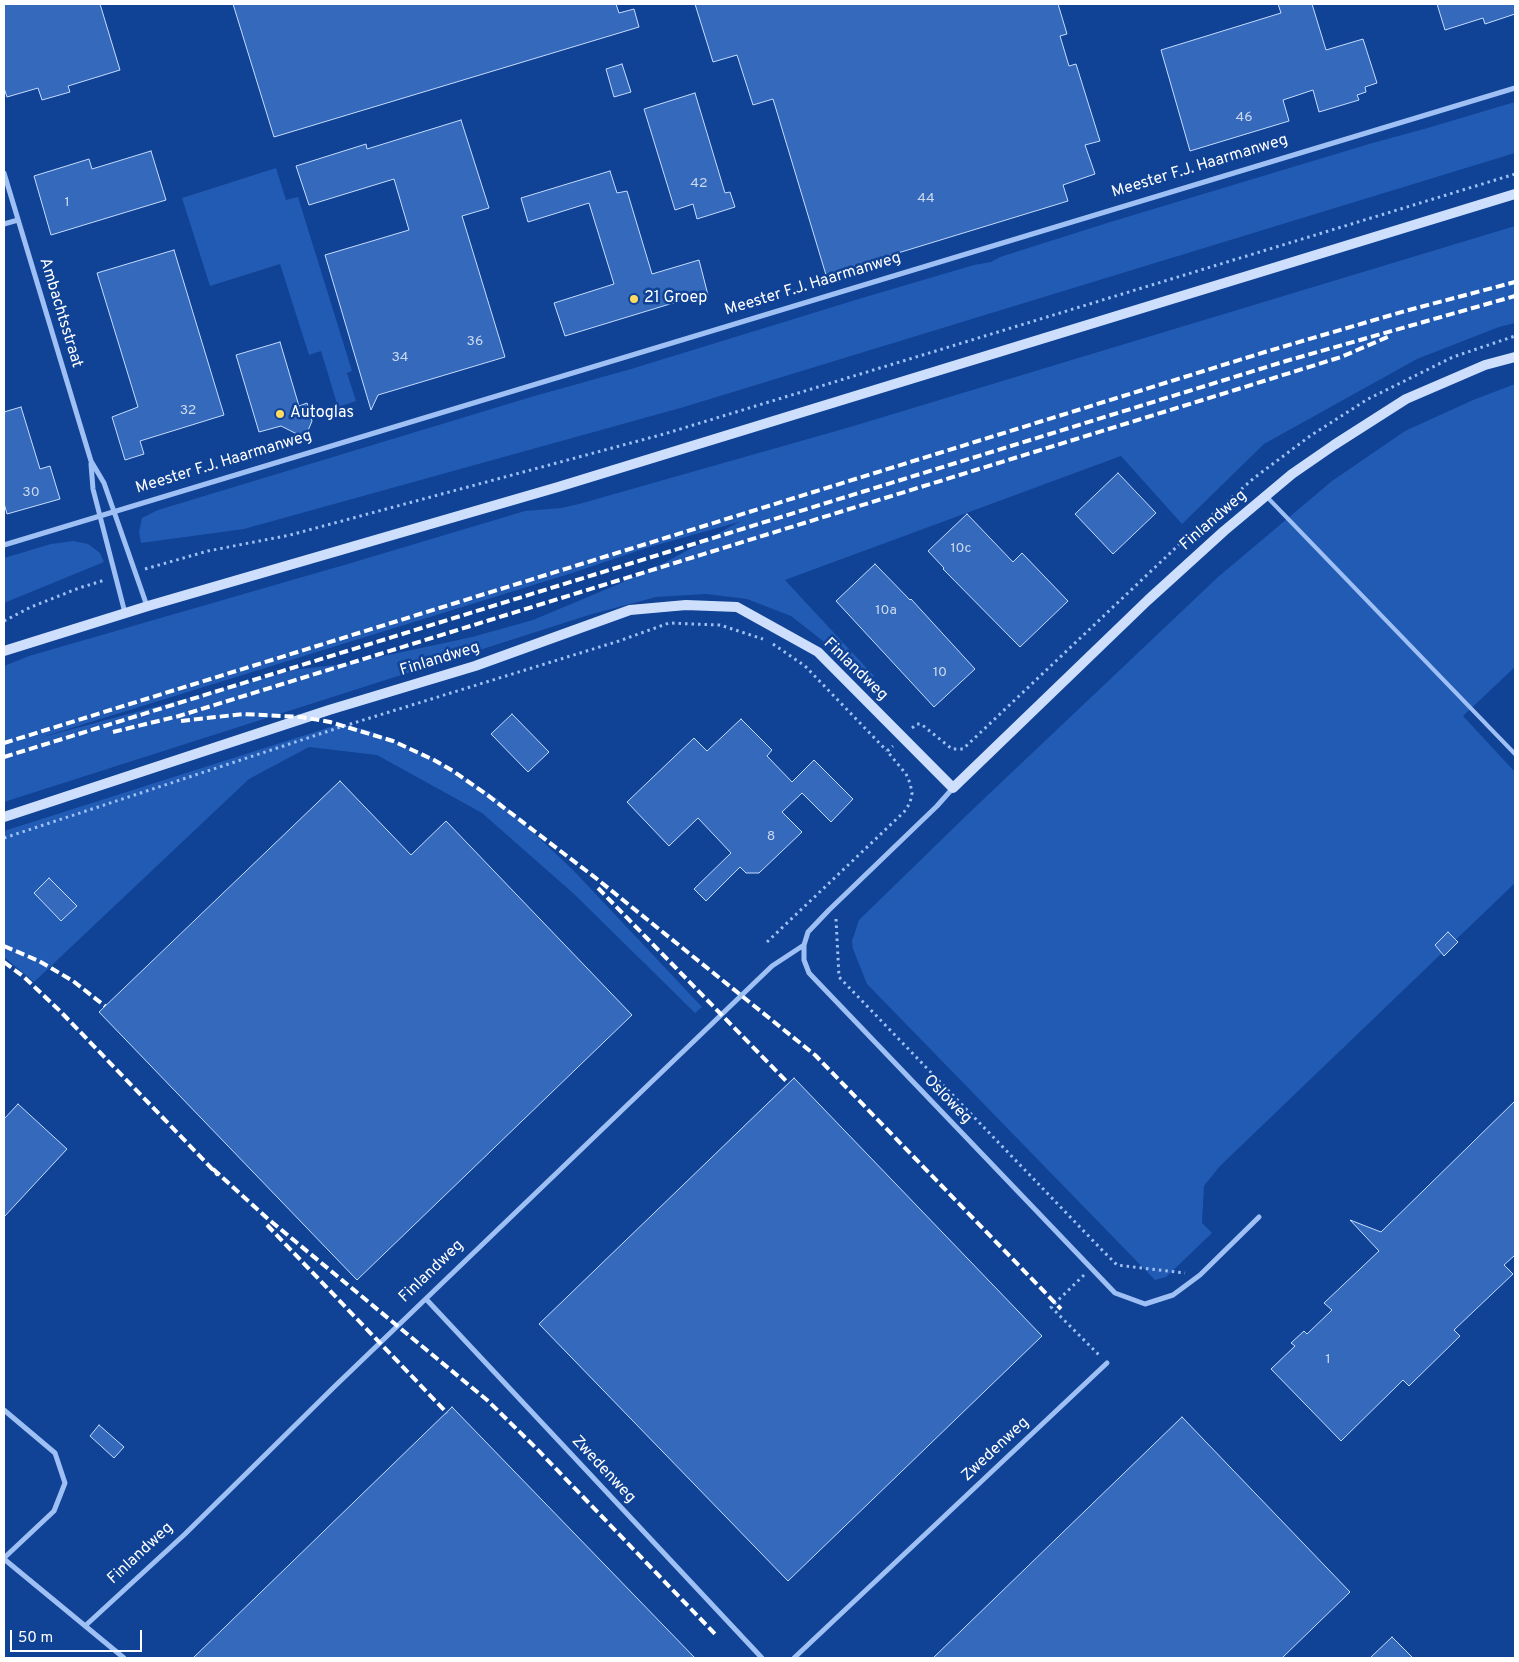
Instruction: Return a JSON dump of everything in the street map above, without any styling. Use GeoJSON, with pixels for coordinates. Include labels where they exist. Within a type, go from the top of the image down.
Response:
{"type":"FeatureCollection","features":[{"type":"Feature","properties":{"kind":"street","name":"Meester F.J. Haarmanweg"},"geometry":{"type":"LineString","coordinates":[[4,546],[1515,88]]}},
{"type":"Feature","properties":{"kind":"street","name":"Ambachtsstraat"},"geometry":{"type":"LineString","coordinates":[[4,172],[91,461],[93,489],[114,578],[125,613]]}},
{"type":"Feature","properties":{"kind":"street"},"geometry":{"type":"LineString","coordinates":[[6,649],[558,487],[1515,194]]}},
{"type":"Feature","properties":{"kind":"street"},"geometry":{"type":"LineString","coordinates":[[4,224],[18,220]]}},
{"type":"Feature","properties":{"kind":"street","name":"Finlandweg"},"geometry":{"type":"LineString","coordinates":[[4,817],[321,713],[475,666],[630,610],[686,605],[737,607],[818,652],[953,788],[1148,600],[1266,496],[1334,445],[1406,399],[1485,366],[1515,357]]}},
{"type":"Feature","properties":{"kind":"street","name":"Ambachtsstraat"},"geometry":{"type":"LineString","coordinates":[[91,461],[104,483],[148,606]]}},
{"type":"Feature","properties":{"kind":"street"},"geometry":{"type":"LineString","coordinates":[[804,946],[808,932],[953,788]]}},
{"type":"Feature","properties":{"kind":"street","name":"Finlandweg"},"geometry":{"type":"LineString","coordinates":[[85,1626],[185,1534],[326,1394],[772,966],[804,946]]}},
{"type":"Feature","properties":{"kind":"street","name":"Osloweg"},"geometry":{"type":"LineString","coordinates":[[804,946],[804,960],[809,973],[818,984],[1115,1293],[1145,1304],[1173,1295],[1200,1275],[1259,1217]]}},
{"type":"Feature","properties":{"kind":"street","name":"Zwedenweg"},"geometry":{"type":"LineString","coordinates":[[426,1299],[762,1658]]}},
{"type":"Feature","properties":{"kind":"street","name":"Zwedenweg"},"geometry":{"type":"LineString","coordinates":[[794,1658],[1107,1363]]}},
{"type":"Feature","properties":{"kind":"street"},"geometry":{"type":"LineString","coordinates":[[4,1410],[55,1454],[65,1484],[54,1511],[4,1559],[124,1658]]}},
{"type":"Feature","properties":{"kind":"lane"},"geometry":{"type":"LineString","coordinates":[[1266,496],[1515,754]]}},
{"type":"Feature","properties":{"kind":"path"},"geometry":{"type":"LineString","coordinates":[[136,571],[208,552],[290,535],[664,434],[1515,174]]}},
{"type":"Feature","properties":{"kind":"path"},"geometry":{"type":"LineString","coordinates":[[4,621],[31,607],[80,588],[114,578]]}},
{"type":"Feature","properties":{"kind":"path"},"geometry":{"type":"LineString","coordinates":[[4,838],[344,726],[619,641],[669,623],[720,625],[766,640],[805,666],[887,751]]}},
{"type":"Feature","properties":{"kind":"path"},"geometry":{"type":"LineString","coordinates":[[829,910],[836,919],[840,977],[1117,1265],[1200,1275]]}},
{"type":"Feature","properties":{"kind":"path"},"geometry":{"type":"LineString","coordinates":[[1102,1250],[1102,1257],[1051,1307],[1107,1363]]}},
{"type":"Feature","properties":{"kind":"shaded area"},"geometry":{"type":"Polygon","coordinates":[[[1515,102],[1515,153],[684,407],[244,529],[141,543],[139,532],[142,518],[158,510],[862,298],[974,265],[991,262],[1000,257],[1107,223],[1515,102]]]}},
{"type":"Feature","properties":{"kind":"shaded area"},"geometry":{"type":"Polygon","coordinates":[[[276,168],[286,200],[298,197],[352,371],[347,373],[356,401],[338,407],[321,351],[309,355],[280,264],[210,286],[182,198],[276,168]]]}},
{"type":"Feature","properties":{"kind":"shaded area"},"geometry":{"type":"Polygon","coordinates":[[[1515,226],[1515,323],[1499,327],[1417,359],[1264,444],[1182,524],[1121,456],[785,580],[874,676],[867,682],[837,652],[791,616],[747,599],[706,594],[656,597],[592,614],[4,802],[4,666],[29,656],[525,511],[561,508],[579,504],[850,427],[1515,226]],[[739,522],[646,548],[572,573],[39,738],[293,670],[351,663],[472,637],[533,620],[666,562],[739,522]]]}},
{"type":"Feature","properties":{"kind":"shaded area"},"geometry":{"type":"Polygon","coordinates":[[[1515,384],[1515,667],[1463,716],[1515,772],[1515,883],[1220,1166],[1204,1186],[1202,1223],[1212,1233],[1166,1277],[1155,1280],[867,984],[853,949],[852,941],[859,920],[1218,577],[1332,481],[1405,431],[1473,400],[1515,384]]]}},
{"type":"Feature","properties":{"kind":"shaded area"},"geometry":{"type":"Polygon","coordinates":[[[73,541],[88,544],[100,553],[104,562],[4,603],[4,558],[51,544],[73,541]]]}},
{"type":"Feature","properties":{"kind":"shaded area"},"geometry":{"type":"Polygon","coordinates":[[[340,724],[371,731],[436,760],[498,799],[573,870],[702,1007],[695,1013],[574,894],[482,813],[377,755],[309,747],[249,779],[34,982],[4,957],[4,831],[340,724]]]}},
{"type":"Feature","properties":{"kind":"building"},"geometry":{"type":"Polygon","coordinates":[[[4,4],[100,4],[120,70],[68,86],[70,92],[42,100],[38,88],[7,97],[4,88],[4,4]]]}},
{"type":"Feature","properties":{"kind":"building"},"geometry":{"type":"Polygon","coordinates":[[[233,4],[616,4],[619,13],[634,9],[639,27],[274,137],[233,4]]]}},
{"type":"Feature","properties":{"kind":"building"},"geometry":{"type":"Polygon","coordinates":[[[695,4],[1058,4],[1067,34],[1060,36],[1069,66],[1076,64],[1100,141],[1085,145],[1095,174],[1063,185],[1068,201],[826,275],[773,99],[753,105],[737,55],[713,62],[695,4]]]}},
{"type":"Feature","properties":{"kind":"building"},"geometry":{"type":"Polygon","coordinates":[[[1278,4],[1312,4],[1326,50],[1363,39],[1377,83],[1365,87],[1366,92],[1357,95],[1359,100],[1319,112],[1313,90],[1283,100],[1289,121],[1190,151],[1161,50],[1281,13],[1278,4]]]}},
{"type":"Feature","properties":{"kind":"building"},"geometry":{"type":"Polygon","coordinates":[[[1437,4],[1515,4],[1515,14],[1485,24],[1483,18],[1445,30],[1437,4]]]}},
{"type":"Feature","properties":{"kind":"building"},"geometry":{"type":"Polygon","coordinates":[[[622,64],[631,92],[614,97],[606,69],[622,64]]]}},
{"type":"Feature","properties":{"kind":"building"},"geometry":{"type":"Polygon","coordinates":[[[695,93],[725,193],[730,192],[735,207],[697,219],[693,204],[675,210],[644,109],[695,93]]]}},
{"type":"Feature","properties":{"kind":"building"},"geometry":{"type":"Polygon","coordinates":[[[461,120],[489,208],[462,216],[505,357],[378,395],[371,410],[325,255],[409,230],[394,179],[309,205],[296,166],[366,144],[367,149],[461,120]]]}},
{"type":"Feature","properties":{"kind":"building"},"geometry":{"type":"Polygon","coordinates":[[[151,151],[166,200],[51,235],[34,176],[89,159],[92,169],[151,151]]]}},
{"type":"Feature","properties":{"kind":"building"},"geometry":{"type":"Polygon","coordinates":[[[610,171],[617,193],[627,191],[652,274],[699,260],[708,295],[684,303],[683,300],[565,336],[554,303],[614,284],[589,203],[528,222],[521,198],[610,171]]]}},
{"type":"Feature","properties":{"kind":"building"},"geometry":{"type":"Polygon","coordinates":[[[174,250],[224,415],[140,441],[144,454],[125,460],[112,417],[138,407],[97,273],[174,250]]]}},
{"type":"Feature","properties":{"kind":"building"},"geometry":{"type":"Polygon","coordinates":[[[280,342],[299,406],[307,403],[312,421],[307,433],[299,435],[281,426],[259,432],[236,355],[280,342]]]}},
{"type":"Feature","properties":{"kind":"building"},"geometry":{"type":"Polygon","coordinates":[[[21,407],[40,469],[50,466],[60,499],[7,514],[4,503],[4,412],[21,407]]]}},
{"type":"Feature","properties":{"kind":"building"},"geometry":{"type":"Polygon","coordinates":[[[1118,473],[1156,513],[1113,554],[1075,514],[1118,473]]]}},
{"type":"Feature","properties":{"kind":"building"},"geometry":{"type":"Polygon","coordinates":[[[967,514],[1013,562],[1022,553],[1068,601],[1020,647],[943,569],[928,551],[967,514]]]}},
{"type":"Feature","properties":{"kind":"building"},"geometry":{"type":"Polygon","coordinates":[[[875,564],[911,599],[975,669],[934,707],[836,601],[875,564]]]}},
{"type":"Feature","properties":{"kind":"building"},"geometry":{"type":"Polygon","coordinates":[[[512,714],[549,752],[528,772],[491,734],[512,714]]]}},
{"type":"Feature","properties":{"kind":"building"},"geometry":{"type":"Polygon","coordinates":[[[741,719],[772,750],[767,756],[792,782],[814,760],[853,799],[831,822],[802,793],[782,812],[802,832],[759,873],[746,873],[740,867],[706,901],[694,889],[731,853],[698,818],[669,846],[627,802],[694,738],[707,751],[741,719]]]}},
{"type":"Feature","properties":{"kind":"building"},"geometry":{"type":"Polygon","coordinates":[[[340,781],[411,855],[446,821],[632,1015],[357,1280],[99,1012],[340,781]]]}},
{"type":"Feature","properties":{"kind":"building"},"geometry":{"type":"Polygon","coordinates":[[[49,878],[77,906],[61,921],[34,893],[49,878]]]}},
{"type":"Feature","properties":{"kind":"building"},"geometry":{"type":"Polygon","coordinates":[[[1448,932],[1458,942],[1444,956],[1435,945],[1448,932]]]}},
{"type":"Feature","properties":{"kind":"building"},"geometry":{"type":"Polygon","coordinates":[[[794,1078],[1042,1336],[788,1581],[539,1324],[794,1078]]]}},
{"type":"Feature","properties":{"kind":"building"},"geometry":{"type":"Polygon","coordinates":[[[1515,1101],[1515,1255],[1504,1265],[1513,1274],[1454,1330],[1460,1336],[1409,1386],[1403,1380],[1341,1441],[1271,1369],[1295,1346],[1291,1343],[1304,1331],[1307,1334],[1332,1310],[1324,1303],[1379,1251],[1350,1220],[1381,1232],[1515,1101]]]}},
{"type":"Feature","properties":{"kind":"building"},"geometry":{"type":"Polygon","coordinates":[[[18,1104],[67,1149],[4,1217],[4,1119],[18,1104]]]}},
{"type":"Feature","properties":{"kind":"building"},"geometry":{"type":"Polygon","coordinates":[[[452,1407],[695,1658],[193,1658],[420,1438],[452,1407]]]}},
{"type":"Feature","properties":{"kind":"building"},"geometry":{"type":"Polygon","coordinates":[[[1182,1417],[1350,1592],[1282,1658],[933,1658],[1182,1417]]]}},
{"type":"Feature","properties":{"kind":"building"},"geometry":{"type":"Polygon","coordinates":[[[99,1425],[124,1447],[114,1458],[90,1436],[99,1425]]]}},
{"type":"Feature","properties":{"kind":"building"},"geometry":{"type":"Polygon","coordinates":[[[1392,1637],[1413,1658],[1370,1658],[1392,1637]]]}},
{"type":"Feature","properties":{"kind":"railway"},"geometry":{"type":"LineString","coordinates":[[4,743],[1265,352],[1405,311],[1515,282]]}},
{"type":"Feature","properties":{"kind":"railway"},"geometry":{"type":"LineString","coordinates":[[4,757],[1286,361],[1515,296]]}},
{"type":"Feature","properties":{"kind":"railway"},"geometry":{"type":"LineString","coordinates":[[113,732],[179,716],[1235,390],[1341,357],[1390,336]]}},
{"type":"Feature","properties":{"kind":"railway"},"geometry":{"type":"LineString","coordinates":[[181,721],[243,714],[301,717],[330,722],[393,741],[453,771],[597,879],[815,1055],[1061,1309]]}},
{"type":"Feature","properties":{"kind":"railway"},"geometry":{"type":"LineString","coordinates":[[598,888],[788,1083]]}},
{"type":"Feature","properties":{"kind":"railway"},"geometry":{"type":"LineString","coordinates":[[4,946],[39,961],[73,981],[105,1006]]}},
{"type":"Feature","properties":{"kind":"railway"},"geometry":{"type":"LineString","coordinates":[[4,962],[24,977],[60,1011],[218,1175]]}},
{"type":"Feature","properties":{"kind":"railway"},"geometry":{"type":"LineString","coordinates":[[213,1169],[267,1218],[487,1400],[535,1447],[716,1635]]}},
{"type":"Feature","properties":{"kind":"railway"},"geometry":{"type":"LineString","coordinates":[[267,1225],[447,1413]]}},
{"type":"Feature","properties":{"kind":"place","name":"21 Groep"},"geometry":{"type":"Point","coordinates":[634,299]}},
{"type":"Feature","properties":{"kind":"place","name":"Autoglas"},"geometry":{"type":"Point","coordinates":[280,414]}}]}
